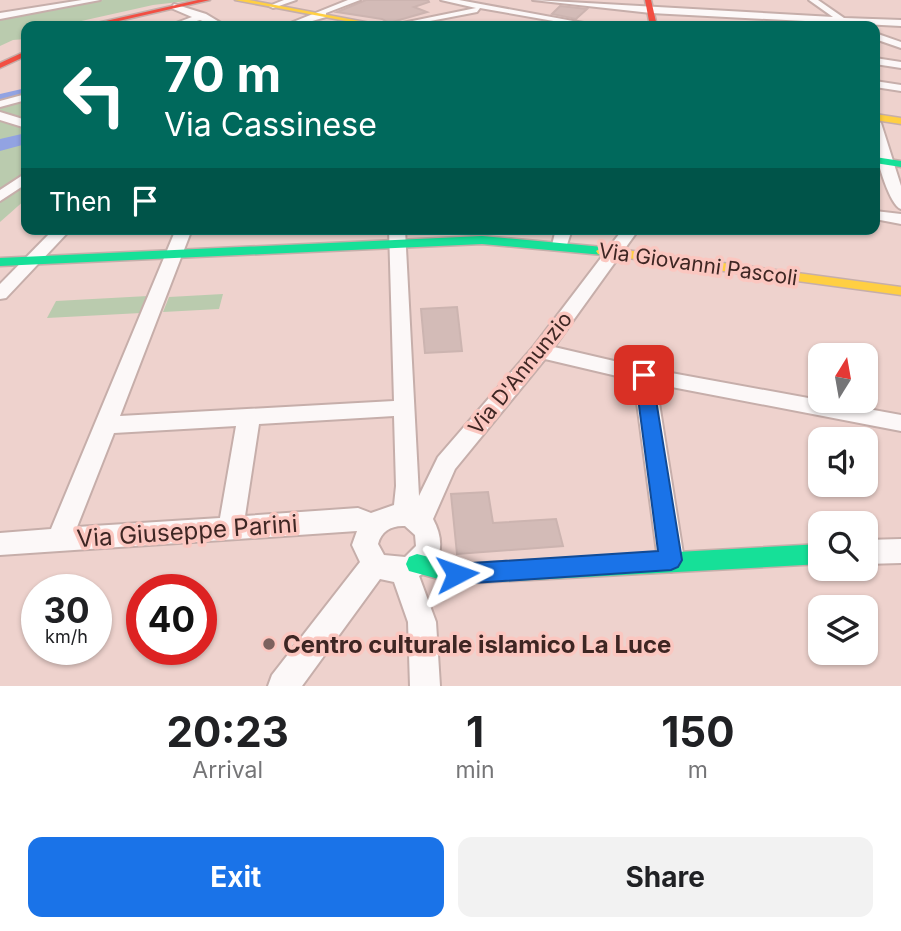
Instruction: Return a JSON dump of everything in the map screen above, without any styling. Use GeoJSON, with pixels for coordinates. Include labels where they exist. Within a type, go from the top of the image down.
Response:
{"type":"FeatureCollection","features":[{"type":"Feature","properties":{"kind":"street"},"geometry":{"type":"LineString","coordinates":[[0,13],[96,0]]}},
{"type":"Feature","properties":{"kind":"street"},"geometry":{"type":"LineString","coordinates":[[110,21],[207,0]]}},
{"type":"Feature","properties":{"kind":"street"},"geometry":{"type":"LineString","coordinates":[[238,0],[353,21]]}},
{"type":"Feature","properties":{"kind":"street"},"geometry":{"type":"LineString","coordinates":[[273,6],[292,0]]}},
{"type":"Feature","properties":{"kind":"street"},"geometry":{"type":"LineString","coordinates":[[302,21],[352,0]]}},
{"type":"Feature","properties":{"kind":"street"},"geometry":{"type":"LineString","coordinates":[[445,0],[560,21]]}},
{"type":"Feature","properties":{"kind":"street"},"geometry":{"type":"LineString","coordinates":[[421,21],[485,9],[512,0]]}},
{"type":"Feature","properties":{"kind":"street"},"geometry":{"type":"LineString","coordinates":[[537,0],[597,3],[651,12],[731,15],[748,11],[820,21]]}},
{"type":"Feature","properties":{"kind":"street"},"geometry":{"type":"LineString","coordinates":[[813,0],[841,21]]}},
{"type":"Feature","properties":{"kind":"street"},"geometry":{"type":"LineString","coordinates":[[174,6],[212,21]]}},
{"type":"Feature","properties":{"kind":"street"},"geometry":{"type":"LineString","coordinates":[[711,14],[714,21]]}},
{"type":"Feature","properties":{"kind":"street"},"geometry":{"type":"LineString","coordinates":[[456,15],[482,19]]}},
{"type":"Feature","properties":{"kind":"street"},"geometry":{"type":"LineString","coordinates":[[731,15],[734,21]]}},
{"type":"Feature","properties":{"kind":"street"},"geometry":{"type":"LineString","coordinates":[[188,21],[203,16]]}},
{"type":"Feature","properties":{"kind":"street"},"geometry":{"type":"LineString","coordinates":[[521,21],[530,16]]}},
{"type":"Feature","properties":{"kind":"street"},"geometry":{"type":"LineString","coordinates":[[777,16],[780,21]]}},
{"type":"Feature","properties":{"kind":"street"},"geometry":{"type":"LineString","coordinates":[[880,23],[901,23]]}},
{"type":"Feature","properties":{"kind":"street"},"geometry":{"type":"LineString","coordinates":[[880,38],[901,46]]}},
{"type":"Feature","properties":{"kind":"street"},"geometry":{"type":"LineString","coordinates":[[0,68],[21,58]]}},
{"type":"Feature","properties":{"kind":"street"},"geometry":{"type":"LineString","coordinates":[[880,62],[901,65]]}},
{"type":"Feature","properties":{"kind":"street"},"geometry":{"type":"LineString","coordinates":[[880,85],[901,88]]}},
{"type":"Feature","properties":{"kind":"street"},"geometry":{"type":"LineString","coordinates":[[0,104],[21,98]]}},
{"type":"Feature","properties":{"kind":"street"},"geometry":{"type":"LineString","coordinates":[[0,116],[21,122]]}},
{"type":"Feature","properties":{"kind":"street"},"geometry":{"type":"LineString","coordinates":[[880,118],[901,121]]}},
{"type":"Feature","properties":{"kind":"street"},"geometry":{"type":"LineString","coordinates":[[880,139],[901,205]]}},
{"type":"Feature","properties":{"kind":"street"},"geometry":{"type":"LineString","coordinates":[[0,197],[21,181]]}},
{"type":"Feature","properties":{"kind":"street"},"geometry":{"type":"LineString","coordinates":[[0,202],[12,202],[21,196]]}},
{"type":"Feature","properties":{"kind":"street"},"geometry":{"type":"LineString","coordinates":[[880,216],[901,219]]}},
{"type":"Feature","properties":{"kind":"street"},"geometry":{"type":"LineString","coordinates":[[0,294],[57,235]]}},
{"type":"Feature","properties":{"kind":"street"},"geometry":{"type":"LineString","coordinates":[[61,539],[182,235]]}},
{"type":"Feature","properties":{"kind":"street","name":"Via D'Annunzio"},"geometry":{"type":"LineString","coordinates":[[412,519],[446,464],[541,352],[626,235]]}},
{"type":"Feature","properties":{"kind":"street"},"geometry":{"type":"LineString","coordinates":[[398,237],[408,486],[412,519]]}},
{"type":"Feature","properties":{"kind":"street","name":"Via Giovanni Pascoli"},"geometry":{"type":"LineString","coordinates":[[0,262],[174,256],[398,237],[482,240],[562,237],[613,253],[901,291]]}},
{"type":"Feature","properties":{"kind":"street"},"geometry":{"type":"LineString","coordinates":[[541,352],[644,375],[901,423]]}},
{"type":"Feature","properties":{"kind":"street"},"geometry":{"type":"LineString","coordinates":[[644,375],[671,560]]}},
{"type":"Feature","properties":{"kind":"street"},"geometry":{"type":"LineString","coordinates":[[106,425],[405,408]]}},
{"type":"Feature","properties":{"kind":"street"},"geometry":{"type":"LineString","coordinates":[[231,527],[249,416]]}},
{"type":"Feature","properties":{"kind":"street"},"geometry":{"type":"LineString","coordinates":[[410,567],[429,546],[428,532],[412,519],[388,517],[373,526],[365,545],[375,564],[388,570],[410,567],[457,574],[671,560],[808,555]]}},
{"type":"Feature","properties":{"kind":"street","name":"Via Giuseppe Parini"},"geometry":{"type":"LineString","coordinates":[[0,544],[358,519],[373,526]]}},
{"type":"Feature","properties":{"kind":"street"},"geometry":{"type":"LineString","coordinates":[[878,552],[901,551]]}},
{"type":"Feature","properties":{"kind":"street"},"geometry":{"type":"LineString","coordinates":[[283,686],[375,564]]}},
{"type":"Feature","properties":{"kind":"street"},"geometry":{"type":"LineString","coordinates":[[410,567],[422,622],[425,686]]}},
{"type":"Feature","properties":{"kind":"green space"},"geometry":{"type":"Polygon","coordinates":[[[103,0],[196,0],[153,5],[81,21],[21,21],[21,39],[0,46],[0,19],[103,0]]]}},
{"type":"Feature","properties":{"kind":"green space"},"geometry":{"type":"Polygon","coordinates":[[[21,91],[21,203],[0,222],[0,96],[21,91]]]}},
{"type":"Feature","properties":{"kind":"green space"},"geometry":{"type":"Polygon","coordinates":[[[223,294],[219,309],[163,312],[169,297],[223,294]]]}},
{"type":"Feature","properties":{"kind":"green space"},"geometry":{"type":"Polygon","coordinates":[[[148,296],[141,313],[47,318],[56,301],[148,296]]]}},
{"type":"Feature","properties":{"kind":"building"},"geometry":{"type":"Polygon","coordinates":[[[366,0],[429,2],[414,7],[427,12],[396,21],[337,12],[366,0]]]}},
{"type":"Feature","properties":{"kind":"building"},"geometry":{"type":"Polygon","coordinates":[[[560,6],[587,9],[576,19],[552,14],[560,6]]]}},
{"type":"Feature","properties":{"kind":"building"},"geometry":{"type":"Polygon","coordinates":[[[457,307],[462,351],[425,353],[421,309],[457,307]]]}},
{"type":"Feature","properties":{"kind":"building"},"geometry":{"type":"Polygon","coordinates":[[[488,492],[493,523],[556,519],[563,546],[457,554],[451,494],[488,492]]]}},
{"type":"Feature","properties":{"kind":"waterway"},"geometry":{"type":"LineString","coordinates":[[0,99],[21,94]]}},
{"type":"Feature","properties":{"kind":"waterway"},"geometry":{"type":"LineString","coordinates":[[0,145],[21,139]]}},
{"type":"Feature","properties":{"kind":"traffic: fast"},"geometry":{"type":"LineString","coordinates":[[880,161],[901,164]]}},
{"type":"Feature","properties":{"kind":"traffic: fast"},"geometry":{"type":"LineString","coordinates":[[0,262],[482,240],[603,251]]}},
{"type":"Feature","properties":{"kind":"traffic: fast"},"geometry":{"type":"LineString","coordinates":[[417,564],[457,574],[808,555]]}},
{"type":"Feature","properties":{"kind":"traffic: slow"},"geometry":{"type":"LineString","coordinates":[[238,0],[354,21]]}},
{"type":"Feature","properties":{"kind":"traffic: slow"},"geometry":{"type":"LineString","coordinates":[[880,118],[901,121]]}},
{"type":"Feature","properties":{"kind":"traffic: slow"},"geometry":{"type":"LineString","coordinates":[[603,251],[901,291]]}},
{"type":"Feature","properties":{"kind":"traffic: jam"},"geometry":{"type":"LineString","coordinates":[[111,21],[207,0]]}},
{"type":"Feature","properties":{"kind":"traffic: jam"},"geometry":{"type":"LineString","coordinates":[[648,0],[653,21]]}},
{"type":"Feature","properties":{"kind":"traffic: jam"},"geometry":{"type":"LineString","coordinates":[[0,66],[21,56]]}},
{"type":"Feature","properties":{"kind":"place","name":"Centro culturale islamico La Luce"},"geometry":{"type":"Point","coordinates":[269,644]}},
{"type":"Feature","properties":{"kind":"route"},"geometry":{"type":"LineString","coordinates":[[457,574],[671,560],[644,375]]}}]}
